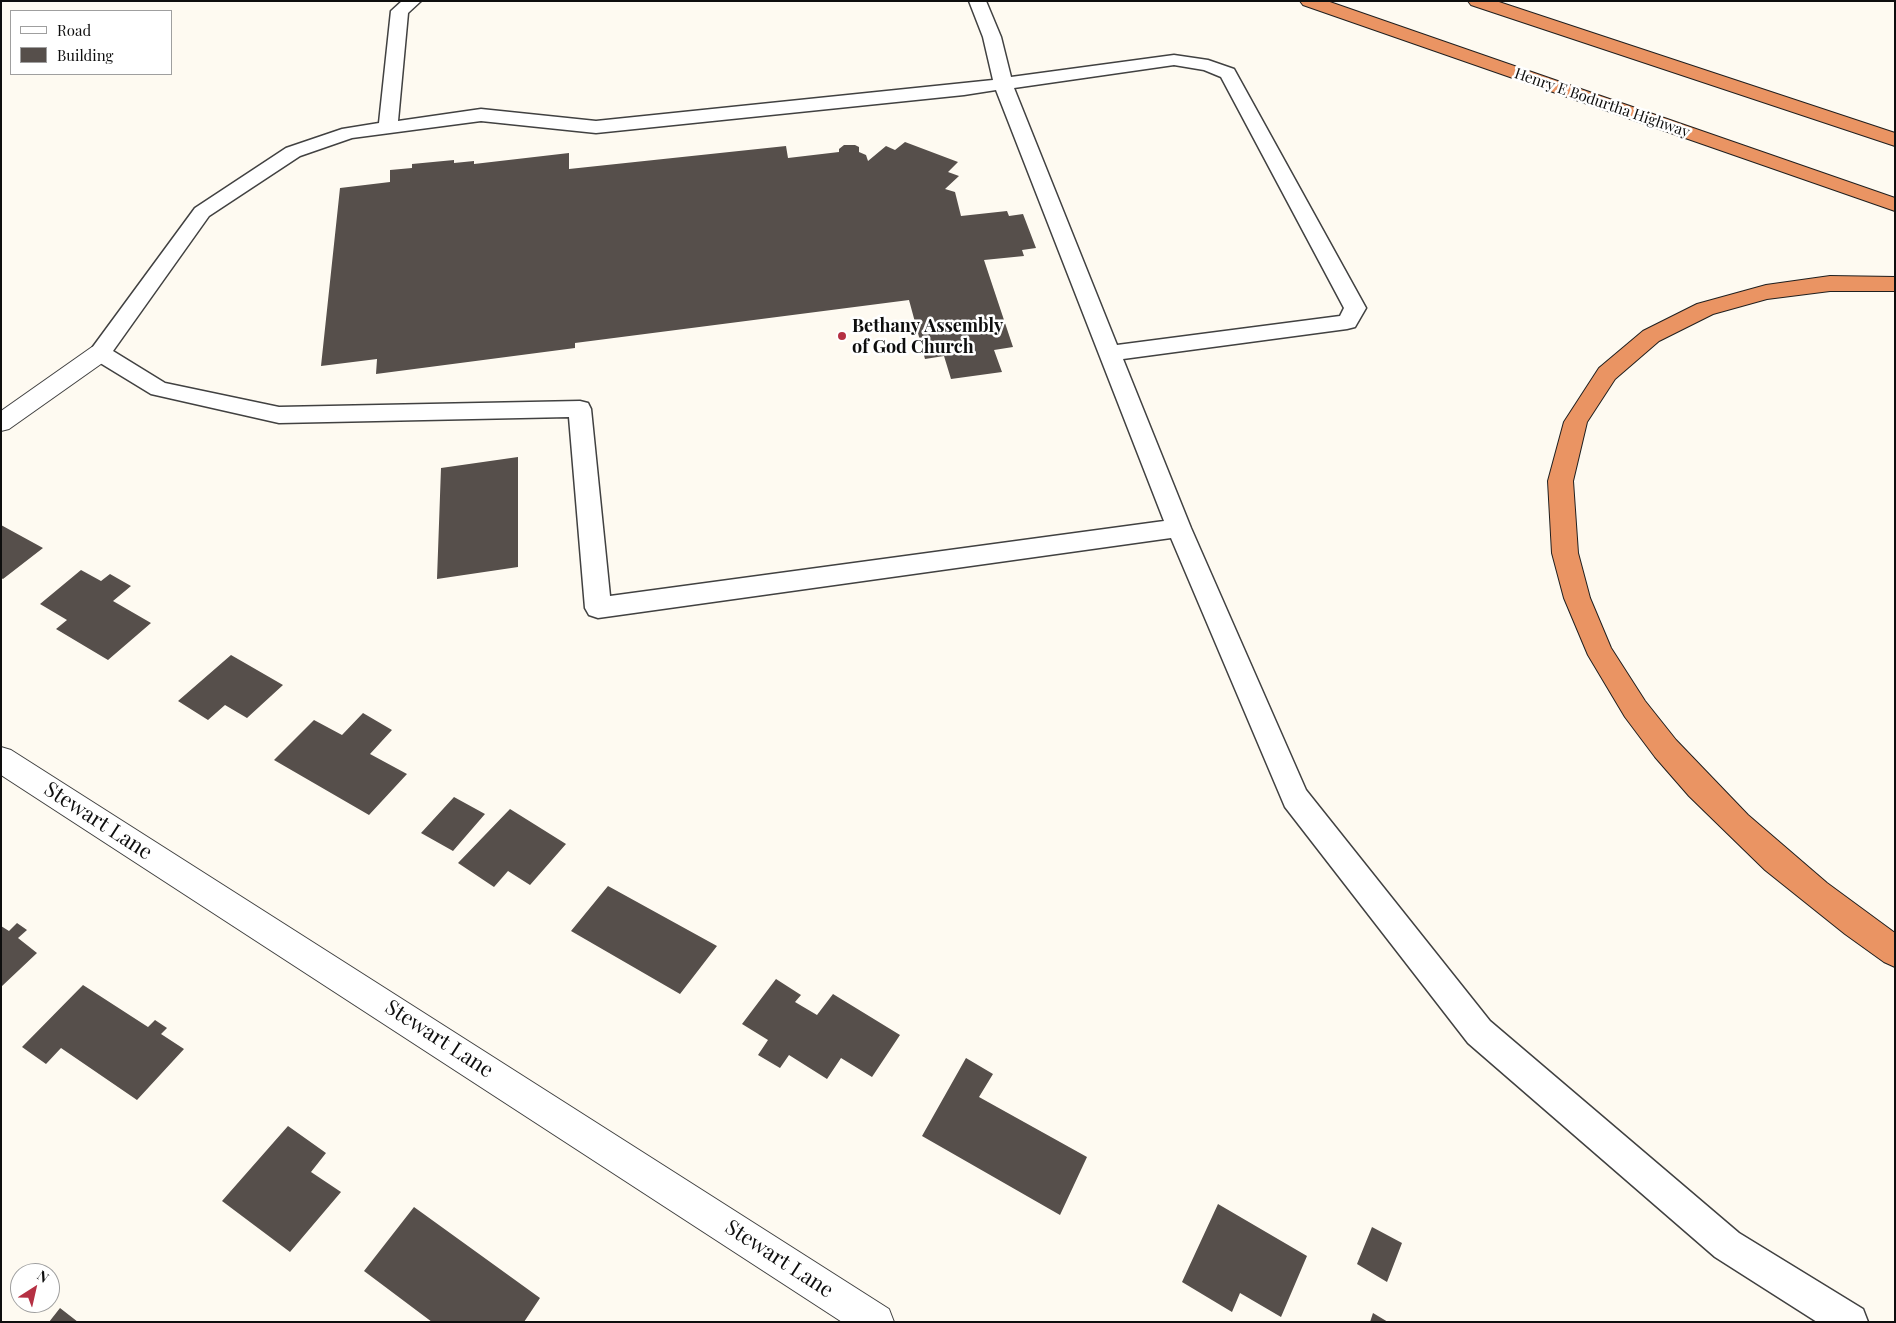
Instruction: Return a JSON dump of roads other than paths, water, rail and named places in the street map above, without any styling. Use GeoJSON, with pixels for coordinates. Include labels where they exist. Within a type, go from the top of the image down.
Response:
{"type":"FeatureCollection","features":[{"type":"Feature","properties":{"kind":"highway","name":"Henry E Bodurtha Highway"},"geometry":{"type":"LineString","coordinates":[[1309,1],[1895,205]]}},
{"type":"Feature","properties":{"kind":"highway"},"geometry":{"type":"LineString","coordinates":[[1477,1],[1895,140]]}},
{"type":"Feature","properties":{"kind":"highway"},"geometry":{"type":"LineString","coordinates":[[1895,284],[1815,285],[1744,296],[1686,316],[1640,343],[1611,368],[1598,382],[1585,402],[1566,449],[1561,475],[1560,504],[1562,534],[1570,576],[1585,621],[1608,668],[1635,710],[1670,752],[1743,829],[1819,894],[1895,952]]}},
{"type":"Feature","properties":{"kind":"street"},"geometry":{"type":"LineString","coordinates":[[1,423],[100,353]]}},
{"type":"Feature","properties":{"kind":"street","name":"Stewart Lane"},"geometry":{"type":"LineString","coordinates":[[1,759],[436,1037],[876,1322]]}},
{"type":"Feature","properties":{"kind":"lane"},"geometry":{"type":"LineString","coordinates":[[388,128],[400,11],[413,1]]}},
{"type":"Feature","properties":{"kind":"lane"},"geometry":{"type":"LineString","coordinates":[[977,1],[992,37],[1003,84],[1179,528],[1295,798],[1480,1032],[1727,1246],[1850,1322]]}},
{"type":"Feature","properties":{"kind":"lane"},"geometry":{"type":"LineString","coordinates":[[1110,353],[1347,322],[1355,308],[1228,73],[1208,65],[1174,60],[964,90],[596,127],[481,115],[349,133],[293,152],[202,212],[100,353],[159,389],[279,415],[580,409],[598,608],[1179,528]]}},
{"type":"Feature","properties":{"kind":"place","name":"Bethany Assembly of God Church"},"geometry":{"type":"Point","coordinates":[842,336]}}]}
